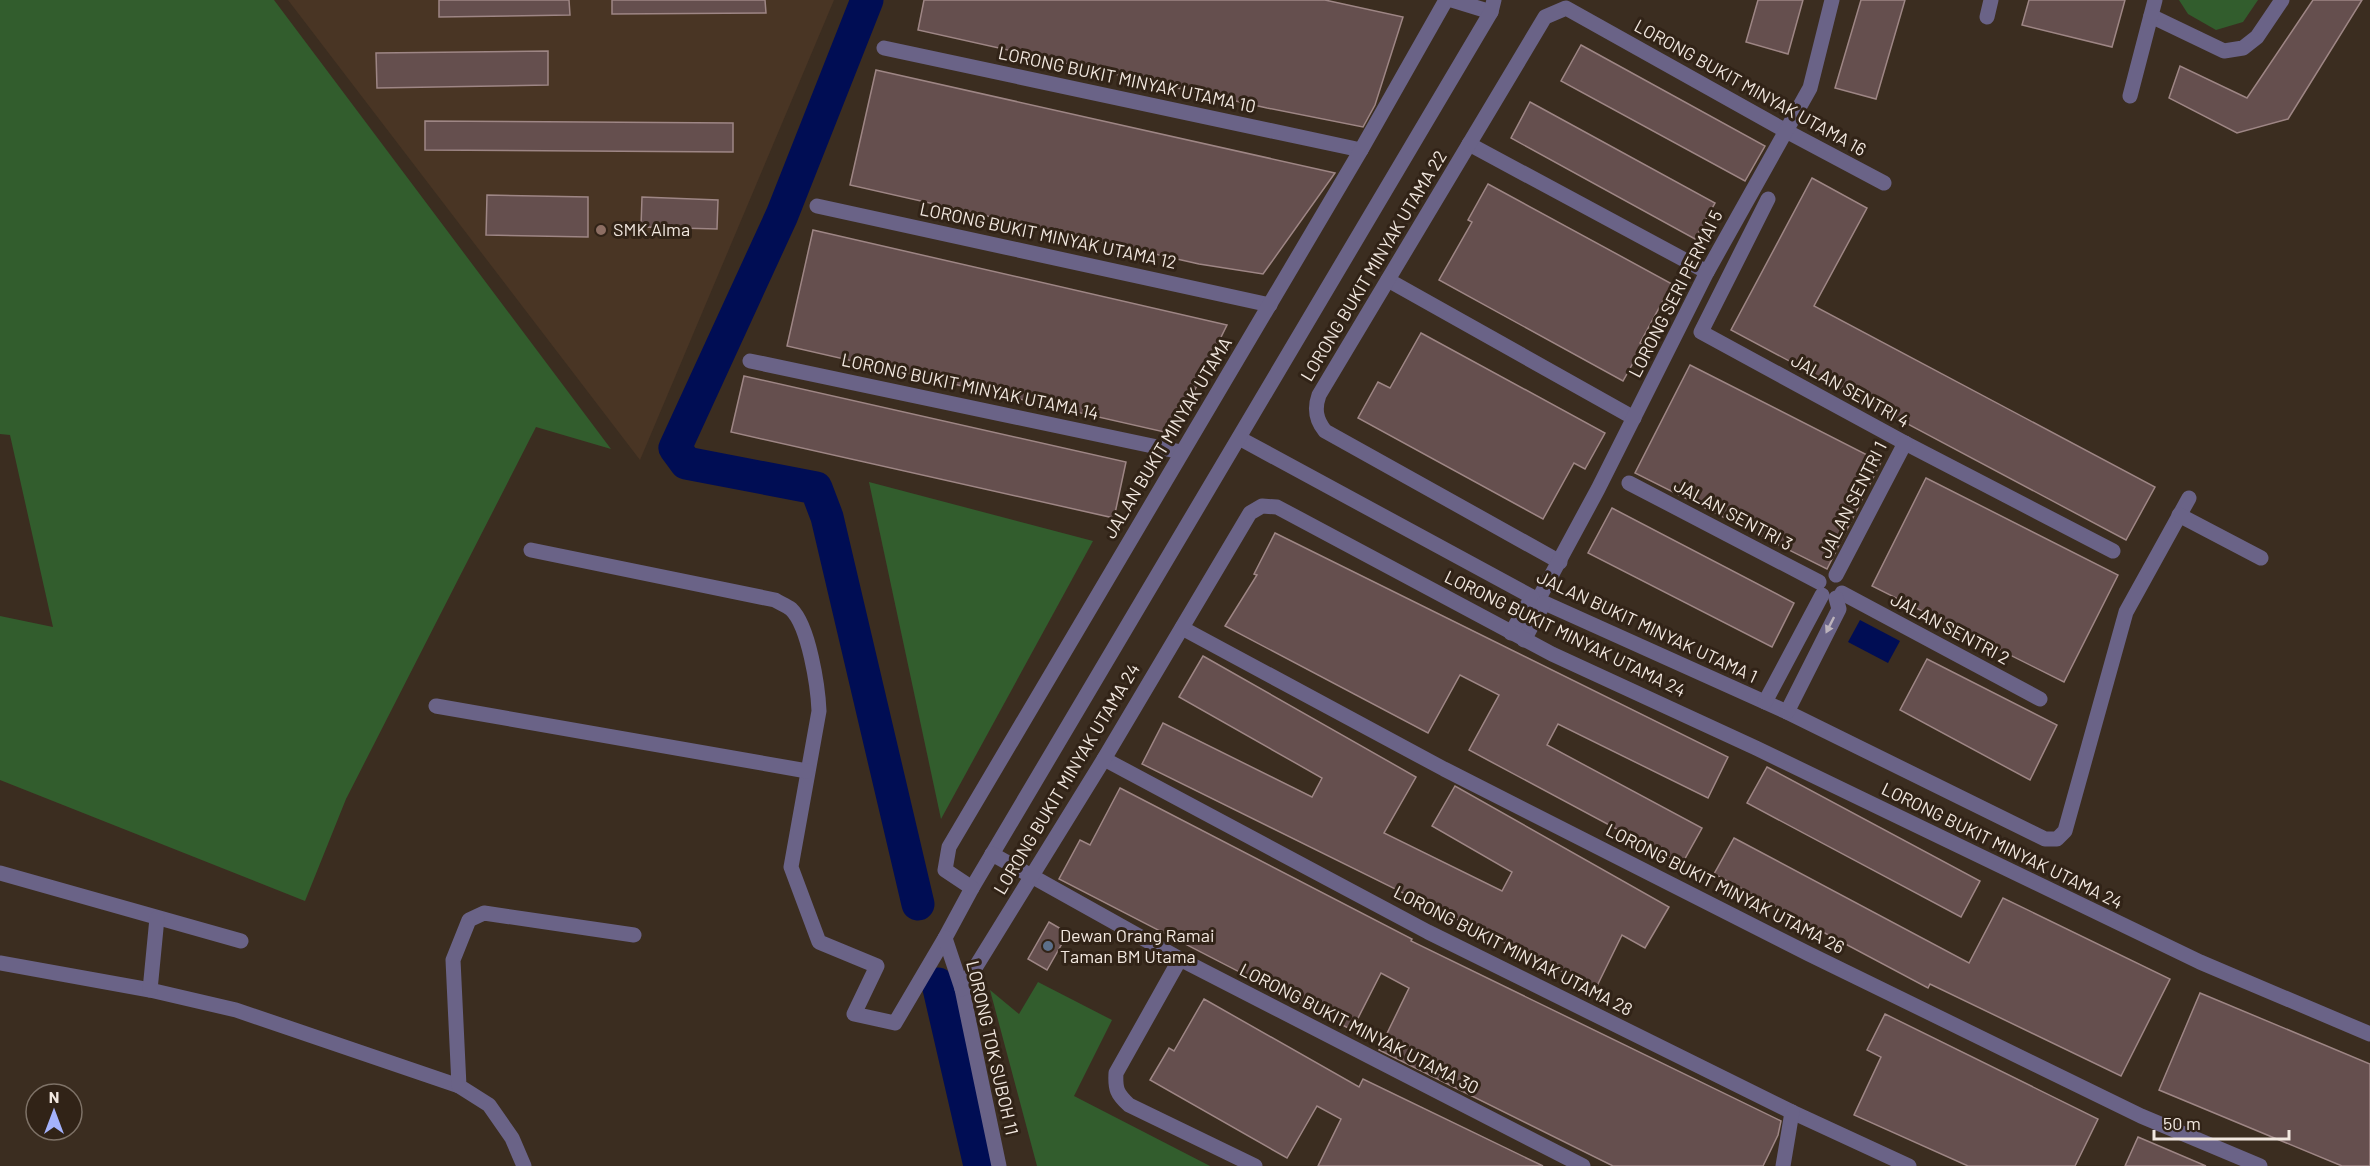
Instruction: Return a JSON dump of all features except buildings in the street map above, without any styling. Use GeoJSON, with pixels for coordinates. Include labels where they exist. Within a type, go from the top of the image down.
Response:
{"type":"FeatureCollection","features":[{"type":"Feature","properties":{"kind":"street","name":"JALAN BUKIT MINYAK UTAMA"},"geometry":{"type":"LineString","coordinates":[[972,888],[945,870],[949,847],[1361,150],[1446,0]]}},
{"type":"Feature","properties":{"kind":"street"},"geometry":{"type":"LineString","coordinates":[[531,550],[775,600],[791,609],[802,626],[818,686],[819,711],[791,867],[819,942],[877,966],[854,1014],[895,1023],[972,888],[1492,6],[1452,0]]}},
{"type":"Feature","properties":{"kind":"street","name":"LORONG SERI PERMAI 5"},"geometry":{"type":"LineString","coordinates":[[1518,637],[1560,562],[1707,272],[1810,88],[1832,0]]}},
{"type":"Feature","properties":{"kind":"street"},"geometry":{"type":"LineString","coordinates":[[1987,17],[1991,0]]}},
{"type":"Feature","properties":{"kind":"street"},"geometry":{"type":"LineString","coordinates":[[2130,96],[2155,0]]}},
{"type":"Feature","properties":{"kind":"street"},"geometry":{"type":"LineString","coordinates":[[2151,16],[2224,51],[2243,48],[2257,37],[2282,0]]}},
{"type":"Feature","properties":{"kind":"street","name":"LORONG BUKIT MINYAK UTAMA 16"},"geometry":{"type":"LineString","coordinates":[[1566,8],[1884,183]]}},
{"type":"Feature","properties":{"kind":"street","name":"LORONG BUKIT MINYAK UTAMA 22"},"geometry":{"type":"LineString","coordinates":[[1560,562],[1325,431],[1320,424],[1316,404],[1319,395],[1545,16],[1566,8]]}},
{"type":"Feature","properties":{"kind":"street","name":"LORONG BUKIT MINYAK UTAMA 10"},"geometry":{"type":"LineString","coordinates":[[884,48],[1361,150]]}},
{"type":"Feature","properties":{"kind":"street"},"geometry":{"type":"LineString","coordinates":[[1469,144],[1707,272]]}},
{"type":"Feature","properties":{"kind":"street","name":"JALAN SENTRI 4"},"geometry":{"type":"LineString","coordinates":[[1768,199],[1701,332],[1905,443],[2113,551]]}},
{"type":"Feature","properties":{"kind":"street","name":"LORONG BUKIT MINYAK UTAMA 12"},"geometry":{"type":"LineString","coordinates":[[817,206],[1270,305]]}},
{"type":"Feature","properties":{"kind":"street"},"geometry":{"type":"LineString","coordinates":[[1388,280],[1634,418]]}},
{"type":"Feature","properties":{"kind":"street","name":"LORONG BUKIT MINYAK UTAMA 14"},"geometry":{"type":"LineString","coordinates":[[750,361],[1181,452]]}},
{"type":"Feature","properties":{"kind":"street","name":"JALAN BUKIT MINYAK UTAMA 1"},"geometry":{"type":"LineString","coordinates":[[1239,438],[1538,600],[1765,702],[2045,839],[2057,838],[2065,831],[2126,612],[2179,515]]}},
{"type":"Feature","properties":{"kind":"street","name":"JALAN SENTRI 1"},"geometry":{"type":"LineString","coordinates":[[1830,592],[1824,576],[1836,575],[1905,443]]}},
{"type":"Feature","properties":{"kind":"street","name":"JALAN SENTRI 3"},"geometry":{"type":"LineString","coordinates":[[1629,483],[1830,592]]}},
{"type":"Feature","properties":{"kind":"street"},"geometry":{"type":"LineString","coordinates":[[2189,498],[2179,515],[2261,558]]}},
{"type":"Feature","properties":{"kind":"street","name":"LORONG BUKIT MINYAK UTAMA 24"},"geometry":{"type":"LineString","coordinates":[[962,989],[1104,759],[1250,513],[1262,506],[1277,507],[1518,637],[1756,748],[2200,962],[2370,1034]]}},
{"type":"Feature","properties":{"kind":"street"},"geometry":{"type":"LineString","coordinates":[[1765,702],[1830,592]]}},
{"type":"Feature","properties":{"kind":"street"},"geometry":{"type":"LineString","coordinates":[[1786,712],[1839,609],[1830,592]]}},
{"type":"Feature","properties":{"kind":"street","name":"JALAN SENTRI 2"},"geometry":{"type":"LineString","coordinates":[[1830,592],[2040,699]]}},
{"type":"Feature","properties":{"kind":"street","name":"LORONG BUKIT MINYAK UTAMA 26"},"geometry":{"type":"LineString","coordinates":[[1182,628],[1444,769],[1809,954],[2141,1116],[2260,1166]]}},
{"type":"Feature","properties":{"kind":"street"},"geometry":{"type":"LineString","coordinates":[[436,705],[807,771]]}},
{"type":"Feature","properties":{"kind":"street","name":"LORONG BUKIT MINYAK UTAMA 28"},"geometry":{"type":"LineString","coordinates":[[1104,759],[1428,932],[1792,1112],[1910,1166]]}},
{"type":"Feature","properties":{"kind":"street","name":"LORONG BUKIT MINYAK UTAMA 30"},"geometry":{"type":"LineString","coordinates":[[992,854],[1180,959],[1583,1166]]}},
{"type":"Feature","properties":{"kind":"street"},"geometry":{"type":"LineString","coordinates":[[0,873],[241,941]]}},
{"type":"Feature","properties":{"kind":"street"},"geometry":{"type":"LineString","coordinates":[[459,1086],[453,960],[469,920],[484,913],[634,935]]}},
{"type":"Feature","properties":{"kind":"street"},"geometry":{"type":"LineString","coordinates":[[150,990],[157,918]]}},
{"type":"Feature","properties":{"kind":"street","name":"LORONG TOK SUBOH 11"},"geometry":{"type":"LineString","coordinates":[[945,938],[962,989],[999,1166]]}},
{"type":"Feature","properties":{"kind":"street"},"geometry":{"type":"LineString","coordinates":[[1180,959],[1116,1073],[1115,1087],[1118,1094],[1129,1105],[1256,1166]]}},
{"type":"Feature","properties":{"kind":"street"},"geometry":{"type":"LineString","coordinates":[[0,963],[150,990],[273,1021],[459,1086],[489,1105],[512,1138],[524,1166]]}},
{"type":"Feature","properties":{"kind":"street"},"geometry":{"type":"LineString","coordinates":[[1783,1166],[1792,1112]]}},
{"type":"Feature","properties":{"kind":"shaded area","name":"SMK Alma"},"geometry":{"type":"Polygon","coordinates":[[[288,0],[834,0],[640,460],[288,0]]]}},
{"type":"Feature","properties":{"kind":"shaded area"},"geometry":{"type":"Polygon","coordinates":[[[1860,620],[1900,641],[1888,663],[1848,642],[1860,620]]]}},
{"type":"Feature","properties":{"kind":"green space"},"geometry":{"type":"Polygon","coordinates":[[[0,0],[274,0],[611,449],[536,427],[346,799],[305,901],[0,780],[0,616],[53,627],[10,435],[0,434],[0,0]]]}},
{"type":"Feature","properties":{"kind":"green space"},"geometry":{"type":"Polygon","coordinates":[[[2179,0],[2258,0],[2243,22],[2216,30],[2188,14],[2179,0]]]}},
{"type":"Feature","properties":{"kind":"green space"},"geometry":{"type":"Polygon","coordinates":[[[869,482],[1093,541],[941,819],[869,482]]]}},
{"type":"Feature","properties":{"kind":"green space"},"geometry":{"type":"Polygon","coordinates":[[[1038,982],[1112,1020],[1074,1096],[1210,1166],[1037,1166],[990,990],[1019,1014],[1038,982]]]}},
{"type":"Feature","properties":{"kind":"waterway"},"geometry":{"type":"LineString","coordinates":[[867,0],[782,215],[675,448],[686,463],[816,488],[827,517],[918,904]]}},
{"type":"Feature","properties":{"kind":"waterway"},"geometry":{"type":"LineString","coordinates":[[938,984],[980,1166]]}},
{"type":"Feature","properties":{"kind":"place","name":"SMK Alma"},"geometry":{"type":"Point","coordinates":[601,230]}},
{"type":"Feature","properties":{"kind":"place","name":"Dewan Orang Ramai Taman BM Utama"},"geometry":{"type":"Point","coordinates":[1048,946]}}]}
